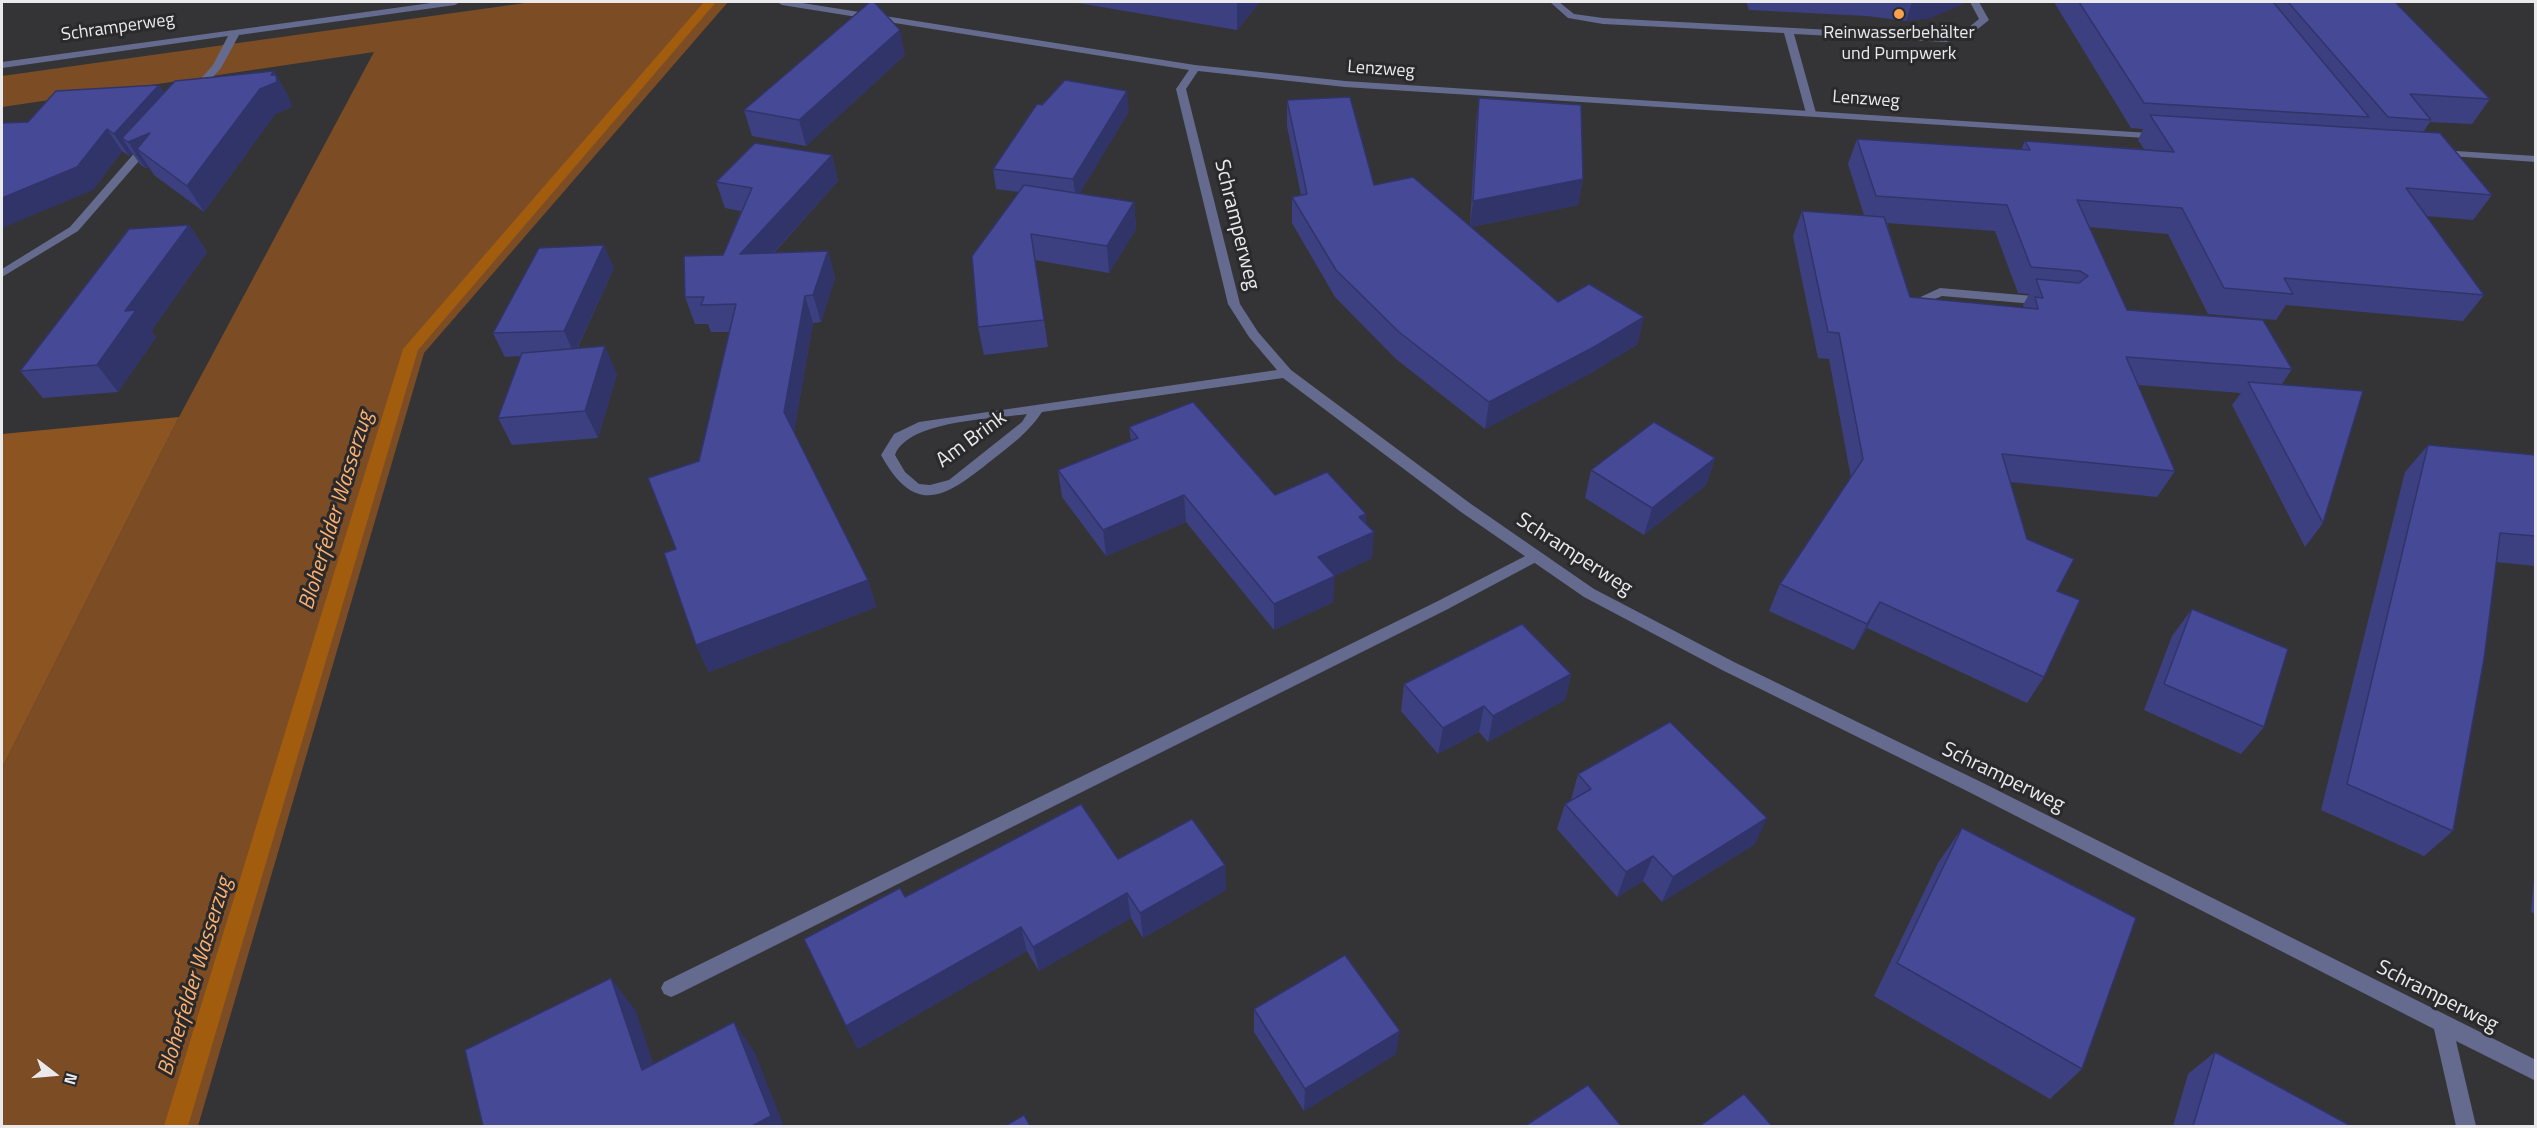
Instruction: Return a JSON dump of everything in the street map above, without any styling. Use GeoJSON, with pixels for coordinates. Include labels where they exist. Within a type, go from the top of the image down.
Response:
{"type":"FeatureCollection","features":[{"type":"Feature","properties":{"kind":"street","name":"Schramperweg"},"geometry":{"type":"LineString","coordinates":[[2,65],[455,2]]}},
{"type":"Feature","properties":{"kind":"street"},"geometry":{"type":"LineString","coordinates":[[782,2],[1195,68]]}},
{"type":"Feature","properties":{"kind":"street"},"geometry":{"type":"LineString","coordinates":[[1554,2],[1571,16],[1603,21],[1946,39],[1966,34],[1984,20],[1975,2]]}},
{"type":"Feature","properties":{"kind":"street"},"geometry":{"type":"LineString","coordinates":[[187,100],[217,66],[236,31]]}},
{"type":"Feature","properties":{"kind":"street"},"geometry":{"type":"LineString","coordinates":[[1788,31],[1811,113]]}},
{"type":"Feature","properties":{"kind":"street","name":"Schramperweg"},"geometry":{"type":"LineString","coordinates":[[1195,68],[1181,89],[1233,304],[1252,334],[1286,373],[1402,460],[1588,593],[1728,666],[1973,786],[2535,1071]]}},
{"type":"Feature","properties":{"kind":"street","name":"Lenzweg"},"geometry":{"type":"LineString","coordinates":[[1195,68],[1357,85],[2176,136]]}},
{"type":"Feature","properties":{"kind":"street"},"geometry":{"type":"LineString","coordinates":[[2,274],[74,229],[157,135]]}},
{"type":"Feature","properties":{"kind":"street"},"geometry":{"type":"LineString","coordinates":[[2432,152],[2535,159]]}},
{"type":"Feature","properties":{"kind":"street"},"geometry":{"type":"LineString","coordinates":[[1907,306],[1940,292],[2055,302]]}},
{"type":"Feature","properties":{"kind":"street","name":"Am Brink"},"geometry":{"type":"LineString","coordinates":[[1036,409],[1027,425],[954,483],[940,489],[925,491],[907,485],[888,455],[891,445],[914,428],[931,423],[1286,373]]}},
{"type":"Feature","properties":{"kind":"street"},"geometry":{"type":"LineString","coordinates":[[671,988],[1420,616],[1534,556]]}},
{"type":"Feature","properties":{"kind":"street"},"geometry":{"type":"LineString","coordinates":[[2442,1022],[2466,1126]]}},
{"type":"Feature","properties":{"kind":"shaded area"},"geometry":{"type":"Polygon","coordinates":[[[532,2],[728,2],[424,353],[198,1126],[2,1126],[2,768],[179,417],[374,52],[2,107],[2,76],[532,2]]]}},
{"type":"Feature","properties":{"kind":"shaded area"},"geometry":{"type":"Polygon","coordinates":[[[179,417],[2,768],[2,434],[179,417]]]}},
{"type":"Feature","properties":{"kind":"building"},"geometry":{"type":"Polygon","coordinates":[[[870,2],[874,2],[900,30],[799,120],[744,110],[870,2]]]}},
{"type":"Feature","properties":{"kind":"building"},"geometry":{"type":"Polygon","coordinates":[[[2079,2],[2273,2],[2369,117],[2144,103],[2079,2]]]}},
{"type":"Feature","properties":{"kind":"building"},"geometry":{"type":"Polygon","coordinates":[[[2288,2],[2395,2],[2490,99],[2410,94],[2431,120],[2388,117],[2288,2]]]}},
{"type":"Feature","properties":{"kind":"building"},"geometry":{"type":"Polygon","coordinates":[[[274,71],[271,75],[276,75],[277,82],[260,89],[187,186],[137,149],[150,133],[128,142],[122,138],[175,81],[274,71]]]}},
{"type":"Feature","properties":{"kind":"building"},"geometry":{"type":"Polygon","coordinates":[[[1065,80],[1127,91],[1073,179],[993,169],[1037,104],[1042,105],[1065,80]]]}},
{"type":"Feature","properties":{"kind":"building"},"geometry":{"type":"Polygon","coordinates":[[[159,85],[114,134],[107,129],[77,167],[2,198],[2,123],[28,122],[56,91],[159,85]]]}},
{"type":"Feature","properties":{"kind":"building"},"geometry":{"type":"Polygon","coordinates":[[[1350,97],[1374,185],[1413,177],[1558,302],[1589,284],[1644,317],[1594,347],[1489,402],[1399,332],[1336,270],[1292,197],[1307,194],[1287,100],[1350,97]]]}},
{"type":"Feature","properties":{"kind":"building"},"geometry":{"type":"Polygon","coordinates":[[[1479,98],[1581,105],[1583,179],[1473,201],[1479,98]]]}},
{"type":"Feature","properties":{"kind":"building"},"geometry":{"type":"Polygon","coordinates":[[[2150,115],[2440,133],[2492,195],[2406,188],[2484,295],[2284,278],[2293,294],[2224,288],[2182,208],[2077,200],[2127,310],[2263,320],[2292,369],[2126,357],[2175,471],[2002,454],[2027,539],[2074,559],[2057,591],[2080,600],[2044,677],[1880,602],[1867,624],[1780,584],[1863,459],[1839,333],[1828,332],[1802,211],[1884,217],[1910,297],[2038,309],[2035,297],[2043,298],[2036,279],[2079,283],[2088,276],[2080,271],[2031,267],[2007,205],[1876,196],[1857,139],[2030,150],[2025,141],[2174,152],[2150,115]]]}},
{"type":"Feature","properties":{"kind":"building"},"geometry":{"type":"Polygon","coordinates":[[[755,143],[832,155],[740,254],[828,251],[813,295],[805,296],[784,412],[868,580],[696,645],[664,553],[676,549],[648,478],[699,461],[736,304],[701,305],[704,297],[685,297],[684,256],[723,255],[752,188],[716,182],[755,143]]]}},
{"type":"Feature","properties":{"kind":"building"},"geometry":{"type":"Polygon","coordinates":[[[1024,185],[1134,202],[1107,246],[1031,234],[1044,320],[978,327],[972,256],[1024,185]]]}},
{"type":"Feature","properties":{"kind":"building"},"geometry":{"type":"Polygon","coordinates":[[[189,225],[125,311],[136,310],[97,365],[20,371],[129,229],[189,225]]]}},
{"type":"Feature","properties":{"kind":"building"},"geometry":{"type":"Polygon","coordinates":[[[604,245],[564,331],[493,333],[539,248],[604,245]]]}},
{"type":"Feature","properties":{"kind":"building"},"geometry":{"type":"Polygon","coordinates":[[[605,346],[585,411],[498,418],[522,353],[605,346]]]}},
{"type":"Feature","properties":{"kind":"building"},"geometry":{"type":"Polygon","coordinates":[[[2248,382],[2363,391],[2323,523],[2248,382]]]}},
{"type":"Feature","properties":{"kind":"building"},"geometry":{"type":"Polygon","coordinates":[[[1193,402],[1275,495],[1327,472],[1366,514],[1359,517],[1374,532],[1318,557],[1335,576],[1274,604],[1184,495],[1103,530],[1058,470],[1138,438],[1129,427],[1193,402]]]}},
{"type":"Feature","properties":{"kind":"building"},"geometry":{"type":"Polygon","coordinates":[[[1654,422],[1715,458],[1652,508],[1591,470],[1654,422]]]}},
{"type":"Feature","properties":{"kind":"building"},"geometry":{"type":"Polygon","coordinates":[[[2428,445],[2535,455],[2535,536],[2500,533],[2484,659],[2453,831],[2347,784],[2428,445]]]}},
{"type":"Feature","properties":{"kind":"building"},"geometry":{"type":"Polygon","coordinates":[[[2192,609],[2288,649],[2264,727],[2164,684],[2192,609]]]}},
{"type":"Feature","properties":{"kind":"building"},"geometry":{"type":"Polygon","coordinates":[[[1522,624],[1571,674],[1493,716],[1484,706],[1443,728],[1404,684],[1522,624]]]}},
{"type":"Feature","properties":{"kind":"building"},"geometry":{"type":"Polygon","coordinates":[[[1670,722],[1767,818],[1673,877],[1653,856],[1626,872],[1565,804],[1591,789],[1578,774],[1670,722]]]}},
{"type":"Feature","properties":{"kind":"building"},"geometry":{"type":"Polygon","coordinates":[[[1081,804],[1118,859],[1192,819],[1225,865],[1140,913],[1127,893],[1033,947],[1021,927],[846,1026],[804,939],[900,888],[905,897],[1081,804]]]}},
{"type":"Feature","properties":{"kind":"building"},"geometry":{"type":"Polygon","coordinates":[[[1962,828],[2136,918],[2082,1069],[1897,963],[1962,828]]]}},
{"type":"Feature","properties":{"kind":"building"},"geometry":{"type":"Polygon","coordinates":[[[1345,955],[1400,1031],[1305,1089],[1254,1009],[1345,955]]]}},
{"type":"Feature","properties":{"kind":"building"},"geometry":{"type":"Polygon","coordinates":[[[611,978],[642,1070],[734,1022],[771,1116],[752,1126],[483,1126],[465,1050],[611,978]]]}},
{"type":"Feature","properties":{"kind":"building"},"geometry":{"type":"Polygon","coordinates":[[[2215,1052],[2351,1126],[2193,1126],[2215,1052]]]}},
{"type":"Feature","properties":{"kind":"building"},"geometry":{"type":"Polygon","coordinates":[[[1588,1085],[1621,1126],[1525,1126],[1588,1085]]]}},
{"type":"Feature","properties":{"kind":"building"},"geometry":{"type":"Polygon","coordinates":[[[1744,1094],[1772,1126],[1700,1126],[1744,1094]]]}},
{"type":"Feature","properties":{"kind":"building"},"geometry":{"type":"Polygon","coordinates":[[[1024,1115],[1030,1126],[1005,1126],[1024,1115]]]}},
{"type":"Feature","properties":{"kind":"waterway","name":"Bloherfelder Wasserzug"},"geometry":{"type":"LineString","coordinates":[[176,1126],[411,349],[710,2]]}},
{"type":"Feature","properties":{"kind":"place","name":"Reinwasserbehälter und Pumpwerk"},"geometry":{"type":"Point","coordinates":[1899,14]}}]}
